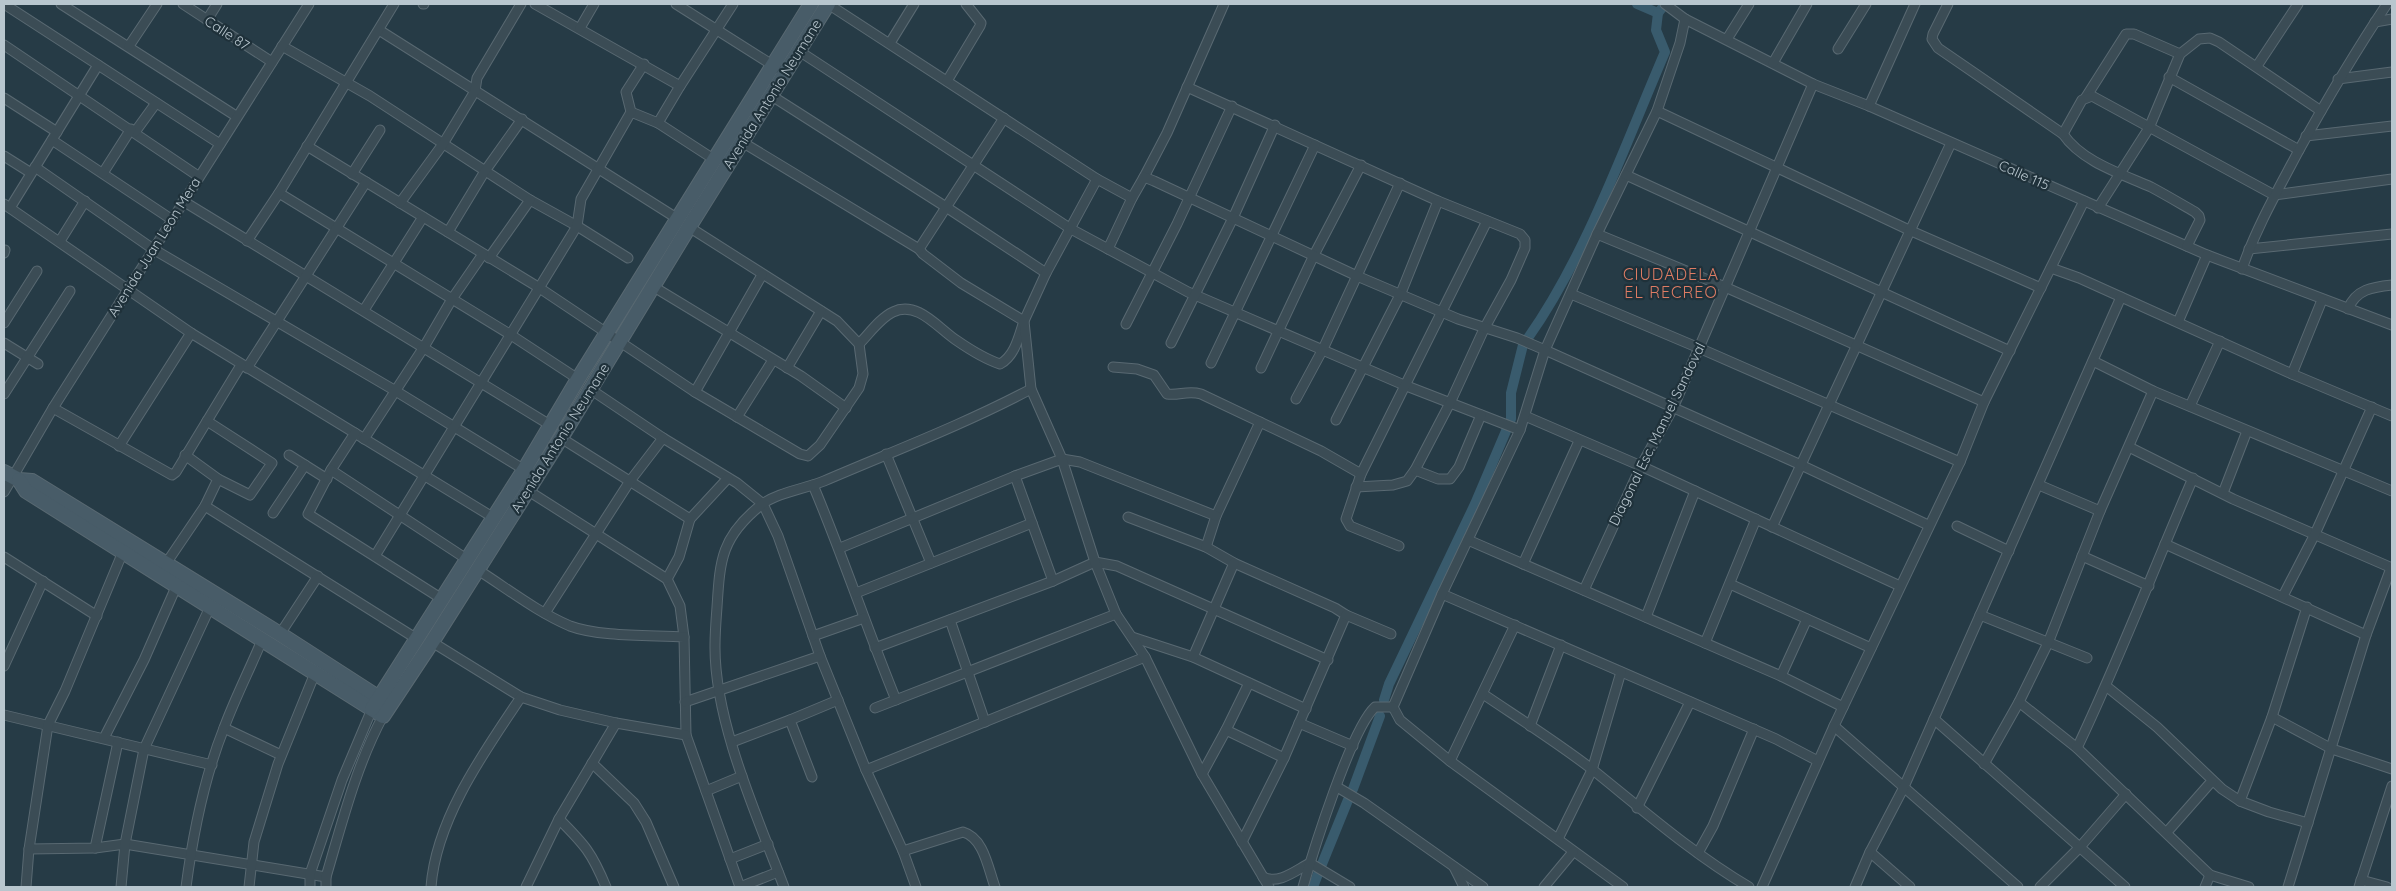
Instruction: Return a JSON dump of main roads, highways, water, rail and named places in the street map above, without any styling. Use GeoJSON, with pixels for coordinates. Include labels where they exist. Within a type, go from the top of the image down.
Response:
{"type":"FeatureCollection","features":[{"type":"Feature","properties":{"kind":"waterway"},"geometry":{"type":"LineString","coordinates":[[1637,4],[1658,13],[1662,8]]}},
{"type":"Feature","properties":{"kind":"waterway"},"geometry":{"type":"LineString","coordinates":[[1528,338],[1569,271],[1586,236],[1665,52],[1656,30],[1658,13]]}},
{"type":"Feature","properties":{"kind":"waterway"},"geometry":{"type":"LineString","coordinates":[[1509,424],[1511,419],[1511,393],[1523,345]]}},
{"type":"Feature","properties":{"kind":"waterway"},"geometry":{"type":"LineString","coordinates":[[1384,700],[1389,684],[1475,504],[1506,431]]}},
{"type":"Feature","properties":{"kind":"waterway"},"geometry":{"type":"LineString","coordinates":[[1353,789],[1380,716]]}},
{"type":"Feature","properties":{"kind":"waterway"},"geometry":{"type":"LineString","coordinates":[[1322,864],[1348,800]]}},
{"type":"Feature","properties":{"kind":"waterway"},"geometry":{"type":"LineString","coordinates":[[1313,887],[1318,874]]}},
{"type":"Feature","properties":{"kind":"district","name":"CIUDADELA EL RECREO"},"geometry":{"type":"Point","coordinates":[1671,283]}}]}
